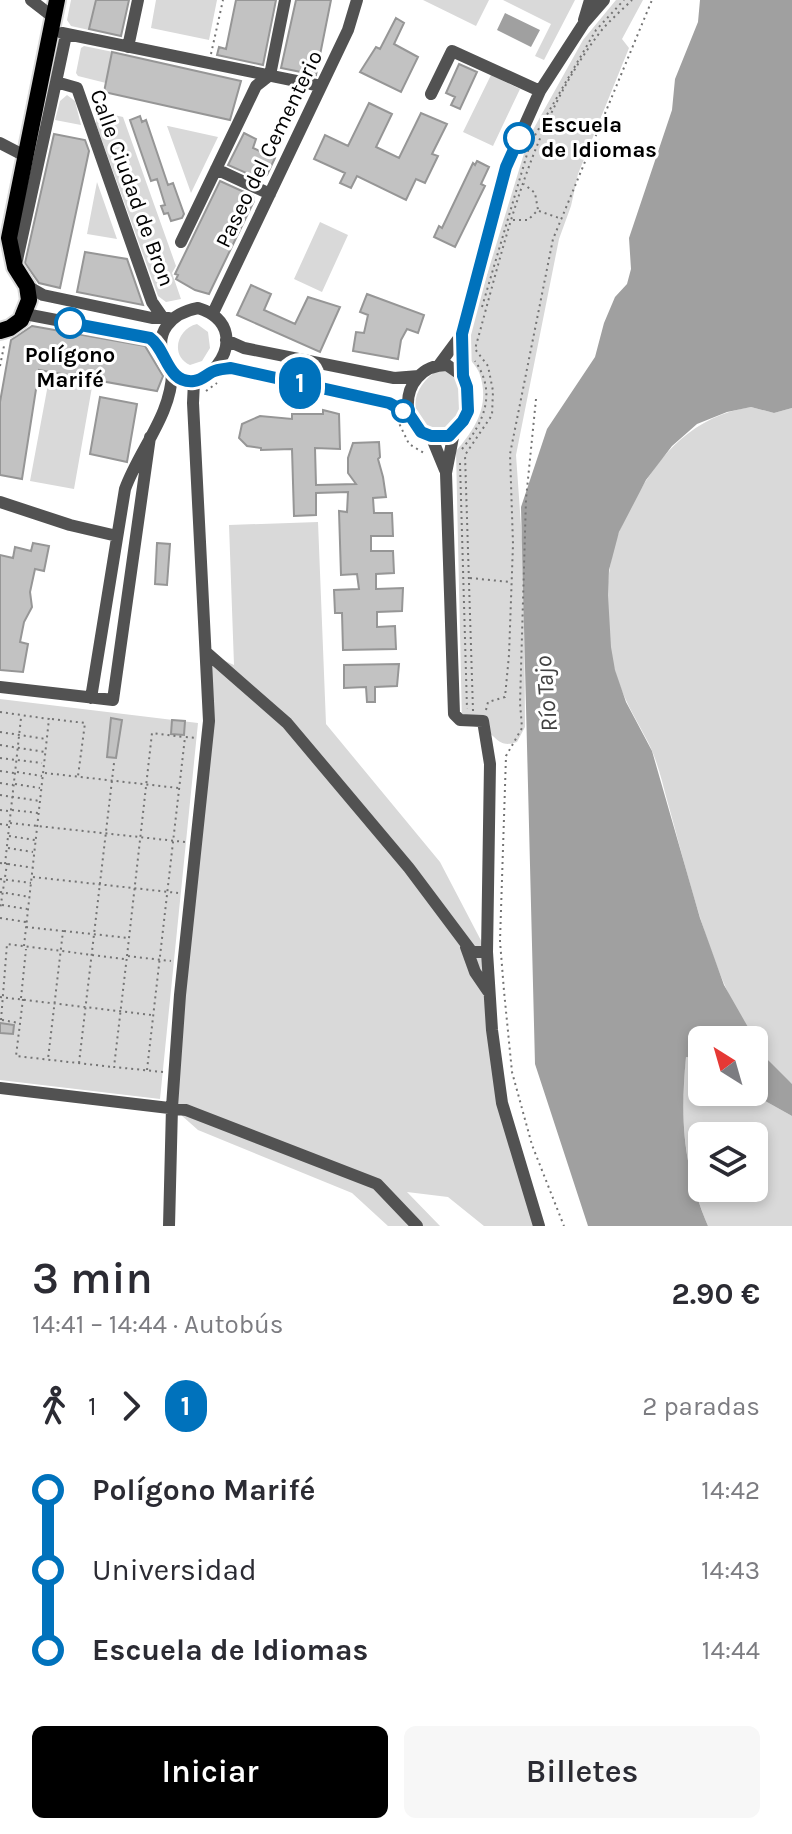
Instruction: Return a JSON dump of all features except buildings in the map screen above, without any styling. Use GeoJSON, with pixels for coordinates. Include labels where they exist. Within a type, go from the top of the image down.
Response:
{"type":"FeatureCollection","features":[{"type":"Feature","properties":{"kind":"main road"},"geometry":{"type":"LineString","coordinates":[[0,254],[9,238],[57,20]]}},
{"type":"Feature","properties":{"kind":"main road"},"geometry":{"type":"LineString","coordinates":[[2,335],[25,314],[29,300],[16,273],[9,238]]}},
{"type":"Feature","properties":{"kind":"street"},"geometry":{"type":"LineString","coordinates":[[31,0],[57,20],[128,47],[321,86]]}},
{"type":"Feature","properties":{"kind":"street"},"geometry":{"type":"LineString","coordinates":[[128,47],[138,0]]}},
{"type":"Feature","properties":{"kind":"street"},"geometry":{"type":"LineString","coordinates":[[181,242],[256,86],[270,75],[285,0]]}},
{"type":"Feature","properties":{"kind":"street","name":"Paseo del Cementerio"},"geometry":{"type":"LineString","coordinates":[[213,313],[348,30],[357,0]]}},
{"type":"Feature","properties":{"kind":"street"},"geometry":{"type":"LineString","coordinates":[[584,23],[590,0]]}},
{"type":"Feature","properties":{"kind":"street"},"geometry":{"type":"LineString","coordinates":[[539,1226],[502,1103],[487,952],[490,764],[474,720],[460,720],[454,714],[446,473],[454,432],[468,411],[462,334],[506,167],[540,91],[584,23],[604,0]]}},
{"type":"Feature","properties":{"kind":"street","name":"Calle Ciudad de Bron"},"geometry":{"type":"LineString","coordinates":[[57,20],[56,82],[77,88],[152,302],[168,318]]}},
{"type":"Feature","properties":{"kind":"street"},"geometry":{"type":"LineString","coordinates":[[431,94],[452,51],[540,91]]}},
{"type":"Feature","properties":{"kind":"street"},"geometry":{"type":"LineString","coordinates":[[56,82],[16,273],[43,295],[168,318],[198,308],[213,313],[223,326],[226,340],[217,376]]}},
{"type":"Feature","properties":{"kind":"street"},"geometry":{"type":"LineString","coordinates":[[0,143],[25,156]]}},
{"type":"Feature","properties":{"kind":"street"},"geometry":{"type":"LineString","coordinates":[[216,169],[270,194]]}},
{"type":"Feature","properties":{"kind":"street"},"geometry":{"type":"LineString","coordinates":[[25,314],[150,338],[172,372],[182,380],[217,376],[231,368],[389,403],[421,432],[431,436],[442,437],[454,432]]}},
{"type":"Feature","properties":{"kind":"street"},"geometry":{"type":"LineString","coordinates":[[162,353],[161,340],[168,318]]}},
{"type":"Feature","properties":{"kind":"street"},"geometry":{"type":"LineString","coordinates":[[439,365],[462,334]]}},
{"type":"Feature","properties":{"kind":"street"},"geometry":{"type":"LineString","coordinates":[[226,340],[244,348],[394,378],[419,376]]}},
{"type":"Feature","properties":{"kind":"street"},"geometry":{"type":"LineString","coordinates":[[402,414],[408,395],[419,376],[428,369],[439,365],[455,368],[463,376]]}},
{"type":"Feature","properties":{"kind":"street"},"geometry":{"type":"LineString","coordinates":[[91,698],[125,489],[170,398],[172,372]]}},
{"type":"Feature","properties":{"kind":"street"},"geometry":{"type":"LineString","coordinates":[[169,1226],[172,1107],[208,739],[194,381]]}},
{"type":"Feature","properties":{"kind":"street"},"geometry":{"type":"LineString","coordinates":[[431,436],[446,473]]}},
{"type":"Feature","properties":{"kind":"street"},"geometry":{"type":"LineString","coordinates":[[0,687],[113,700],[150,437]]}},
{"type":"Feature","properties":{"kind":"street"},"geometry":{"type":"LineString","coordinates":[[0,502],[70,525],[117,536]]}},
{"type":"Feature","properties":{"kind":"street"},"geometry":{"type":"LineString","coordinates":[[207,653],[287,723],[409,868],[472,952],[487,952]]}},
{"type":"Feature","properties":{"kind":"street"},"geometry":{"type":"LineString","coordinates":[[464,940],[475,972],[489,993]]}},
{"type":"Feature","properties":{"kind":"street"},"geometry":{"type":"LineString","coordinates":[[0,1088],[186,1110],[377,1184],[417,1226]]}},
{"type":"Feature","properties":{"kind":"path"},"geometry":{"type":"LineString","coordinates":[[209,63],[223,0]]}},
{"type":"Feature","properties":{"kind":"path"},"geometry":{"type":"LineString","coordinates":[[474,720],[460,452],[484,417],[486,396],[482,372],[468,351],[530,144],[596,30],[624,0]]}},
{"type":"Feature","properties":{"kind":"path"},"geometry":{"type":"LineString","coordinates":[[474,720],[465,455],[492,415],[493,391],[488,366],[475,349],[539,138],[571,78],[603,29],[632,0]]}},
{"type":"Feature","properties":{"kind":"path"},"geometry":{"type":"LineString","coordinates":[[474,720],[488,702],[505,697],[513,544],[510,454],[553,239],[652,0]]}},
{"type":"Feature","properties":{"kind":"path"},"geometry":{"type":"LineString","coordinates":[[523,184],[535,193],[538,210]]}},
{"type":"Feature","properties":{"kind":"path"},"geometry":{"type":"LineString","coordinates":[[538,210],[562,219]]}},
{"type":"Feature","properties":{"kind":"path"},"geometry":{"type":"LineString","coordinates":[[512,220],[528,220],[538,210]]}},
{"type":"Feature","properties":{"kind":"path"},"geometry":{"type":"LineString","coordinates":[[0,366],[2,335]]}},
{"type":"Feature","properties":{"kind":"path"},"geometry":{"type":"LineString","coordinates":[[193,403],[198,403],[217,376]]}},
{"type":"Feature","properties":{"kind":"path"},"geometry":{"type":"LineString","coordinates":[[536,399],[526,499],[520,703],[522,728],[506,756],[500,941],[512,1072],[532,1145],[564,1226]]}},
{"type":"Feature","properties":{"kind":"path"},"geometry":{"type":"LineString","coordinates":[[402,414],[400,431],[409,444],[426,454]]}},
{"type":"Feature","properties":{"kind":"path"},"geometry":{"type":"LineString","coordinates":[[469,578],[510,582]]}},
{"type":"Feature","properties":{"kind":"path"},"geometry":{"type":"LineString","coordinates":[[0,712],[85,723],[78,777]]}},
{"type":"Feature","properties":{"kind":"path"},"geometry":{"type":"LineString","coordinates":[[0,910],[22,715]]}},
{"type":"Feature","properties":{"kind":"path"},"geometry":{"type":"LineString","coordinates":[[49,719],[26,927],[16,1056],[163,1072]]}},
{"type":"Feature","properties":{"kind":"path"},"geometry":{"type":"LineString","coordinates":[[0,732],[47,739]]}},
{"type":"Feature","properties":{"kind":"path"},"geometry":{"type":"LineString","coordinates":[[114,1067],[152,733],[208,739]]}},
{"type":"Feature","properties":{"kind":"path"},"geometry":{"type":"LineString","coordinates":[[147,1070],[185,737]]}},
{"type":"Feature","properties":{"kind":"path"},"geometry":{"type":"LineString","coordinates":[[0,745],[46,752]]}},
{"type":"Feature","properties":{"kind":"path"},"geometry":{"type":"LineString","coordinates":[[0,758],[45,764]]}},
{"type":"Feature","properties":{"kind":"path"},"geometry":{"type":"LineString","coordinates":[[79,1063],[114,763]]}},
{"type":"Feature","properties":{"kind":"path"},"geometry":{"type":"LineString","coordinates":[[0,771],[179,788]]}},
{"type":"Feature","properties":{"kind":"path"},"geometry":{"type":"LineString","coordinates":[[0,783],[42,788]]}},
{"type":"Feature","properties":{"kind":"path"},"geometry":{"type":"LineString","coordinates":[[0,795],[41,801]]}},
{"type":"Feature","properties":{"kind":"path"},"geometry":{"type":"LineString","coordinates":[[0,810],[39,813]]}},
{"type":"Feature","properties":{"kind":"path"},"geometry":{"type":"LineString","coordinates":[[0,824],[186,842]]}},
{"type":"Feature","properties":{"kind":"path"},"geometry":{"type":"LineString","coordinates":[[0,836],[37,841]]}},
{"type":"Feature","properties":{"kind":"path"},"geometry":{"type":"LineString","coordinates":[[0,849],[35,853]]}},
{"type":"Feature","properties":{"kind":"path"},"geometry":{"type":"LineString","coordinates":[[0,863],[34,868]]}},
{"type":"Feature","properties":{"kind":"path"},"geometry":{"type":"LineString","coordinates":[[33,877],[179,893]]}},
{"type":"Feature","properties":{"kind":"path"},"geometry":{"type":"LineString","coordinates":[[0,879],[32,883]]}},
{"type":"Feature","properties":{"kind":"path"},"geometry":{"type":"LineString","coordinates":[[1,892],[31,897]]}},
{"type":"Feature","properties":{"kind":"path"},"geometry":{"type":"LineString","coordinates":[[0,904],[28,909]]}},
{"type":"Feature","properties":{"kind":"path"},"geometry":{"type":"LineString","coordinates":[[0,918],[27,922]]}},
{"type":"Feature","properties":{"kind":"path"},"geometry":{"type":"LineString","coordinates":[[26,927],[129,938]]}},
{"type":"Feature","properties":{"kind":"path"},"geometry":{"type":"LineString","coordinates":[[48,1059],[63,931]]}},
{"type":"Feature","properties":{"kind":"path"},"geometry":{"type":"LineString","coordinates":[[0,943],[184,962]]}},
{"type":"Feature","properties":{"kind":"path"},"geometry":{"type":"LineString","coordinates":[[7,944],[1,1020],[20,1023]]}},
{"type":"Feature","properties":{"kind":"path"},"geometry":{"type":"LineString","coordinates":[[2,997],[153,1015]]}},
{"type":"Feature","properties":{"kind":"shaded area"},"geometry":{"type":"Polygon","coordinates":[[[71,0],[96,0],[89,30],[71,26],[67,20],[71,0]]]}},
{"type":"Feature","properties":{"kind":"shaded area"},"geometry":{"type":"Polygon","coordinates":[[[156,0],[217,0],[209,40],[151,28],[156,0]]]}},
{"type":"Feature","properties":{"kind":"shaded area"},"geometry":{"type":"Polygon","coordinates":[[[423,0],[489,0],[476,26],[423,0]]]}},
{"type":"Feature","properties":{"kind":"shaded area"},"geometry":{"type":"Polygon","coordinates":[[[503,0],[575,0],[544,60],[535,56],[551,24],[503,0]]]}},
{"type":"Feature","properties":{"kind":"shaded area"},"geometry":{"type":"Polygon","coordinates":[[[616,0],[643,0],[622,39],[629,48],[578,174],[559,239],[516,455],[524,568],[525,727],[517,742],[506,744],[482,729],[462,724],[456,451],[475,425],[483,397],[480,375],[465,347],[529,137],[583,40],[616,0]]]}},
{"type":"Feature","properties":{"kind":"shaded area"},"geometry":{"type":"Polygon","coordinates":[[[84,46],[113,52],[106,83],[76,73],[84,46]]]}},
{"type":"Feature","properties":{"kind":"shaded area"},"geometry":{"type":"Polygon","coordinates":[[[491,75],[520,89],[493,146],[463,132],[491,75]]]}},
{"type":"Feature","properties":{"kind":"shaded area"},"geometry":{"type":"Polygon","coordinates":[[[67,95],[75,101],[81,125],[55,120],[60,101],[67,95]]]}},
{"type":"Feature","properties":{"kind":"shaded area"},"geometry":{"type":"Polygon","coordinates":[[[97,111],[123,117],[176,266],[172,273],[181,299],[166,302],[158,296],[96,124],[97,111]]]}},
{"type":"Feature","properties":{"kind":"shaded area"},"geometry":{"type":"Polygon","coordinates":[[[167,126],[218,137],[191,193],[167,126]]]}},
{"type":"Feature","properties":{"kind":"shaded area"},"geometry":{"type":"Polygon","coordinates":[[[97,182],[117,239],[87,234],[97,182]]]}},
{"type":"Feature","properties":{"kind":"shaded area"},"geometry":{"type":"Polygon","coordinates":[[[320,222],[348,235],[322,292],[294,279],[320,222]]]}},
{"type":"Feature","properties":{"kind":"shaded area"},"geometry":{"type":"Polygon","coordinates":[[[197,324],[208,332],[210,348],[202,361],[190,365],[183,361],[178,342],[190,326],[197,324]]]}},
{"type":"Feature","properties":{"kind":"shaded area"},"geometry":{"type":"Polygon","coordinates":[[[439,369],[456,372],[463,402],[450,430],[435,433],[419,418],[416,401],[423,384],[439,369]]]}},
{"type":"Feature","properties":{"kind":"shaded area"},"geometry":{"type":"Polygon","coordinates":[[[49,379],[92,387],[74,489],[30,481],[49,379]]]}},
{"type":"Feature","properties":{"kind":"shaded area"},"geometry":{"type":"Polygon","coordinates":[[[751,407],[774,413],[792,408],[792,1084],[768,1060],[768,1026],[745,1026],[728,992],[698,912],[657,763],[618,681],[608,627],[607,596],[613,551],[622,525],[644,483],[681,439],[712,419],[751,407]]]}},
{"type":"Feature","properties":{"kind":"shaded area"},"geometry":{"type":"Polygon","coordinates":[[[318,522],[326,724],[440,862],[487,952],[502,1103],[539,1226],[484,1226],[448,1197],[407,1192],[440,1226],[388,1226],[352,1193],[198,1130],[172,1107],[208,708],[207,653],[234,665],[229,525],[318,522]]]}},
{"type":"Feature","properties":{"kind":"shaded area"},"geometry":{"type":"Polygon","coordinates":[[[0,699],[198,723],[160,1099],[0,1080],[0,699]]]}},
{"type":"Feature","properties":{"kind":"shaded area"},"geometry":{"type":"Polygon","coordinates":[[[686,1056],[688,1106],[768,1106],[768,1103],[792,1116],[792,1226],[708,1226],[699,1202],[768,1202],[768,1122],[688,1122],[688,1163],[684,1122],[686,1056]]]}},
{"type":"Feature","properties":{"kind":"water","name":"Río Tajo"},"geometry":{"type":"Polygon","coordinates":[[[700,0],[792,0],[792,408],[774,413],[751,407],[727,412],[697,424],[672,446],[646,480],[619,532],[609,570],[608,595],[615,670],[626,702],[652,751],[700,918],[724,985],[747,1026],[688,1026],[683,1102],[688,1202],[699,1202],[708,1226],[588,1226],[535,1064],[521,507],[547,429],[595,357],[615,297],[627,284],[631,269],[629,238],[672,110],[675,79],[698,22],[700,0]]]}},
{"type":"Feature","properties":{"kind":"water"},"geometry":{"type":"Polygon","coordinates":[[[505,13],[540,30],[531,47],[497,30],[505,13]]]}},
{"type":"Feature","properties":{"kind":"water"},"geometry":{"type":"Polygon","coordinates":[[[768,1060],[792,1084],[792,1116],[768,1103],[768,1060]]]}},
{"type":"Feature","properties":{"kind":"bus line","name":"1"},"geometry":{"type":"LineString","coordinates":[[70,323],[150,338],[156,342],[172,372],[182,380],[194,381],[214,371],[231,368],[389,403],[409,414],[421,432],[431,436],[449,436],[468,411],[462,334],[506,167],[519,138]]}},
{"type":"Feature","properties":{"kind":"place","name":"Escuela de Idiomas"},"geometry":{"type":"Point","coordinates":[519,138]}},
{"type":"Feature","properties":{"kind":"place","name":"Polígono Marifé"},"geometry":{"type":"Point","coordinates":[70,323]}}]}
